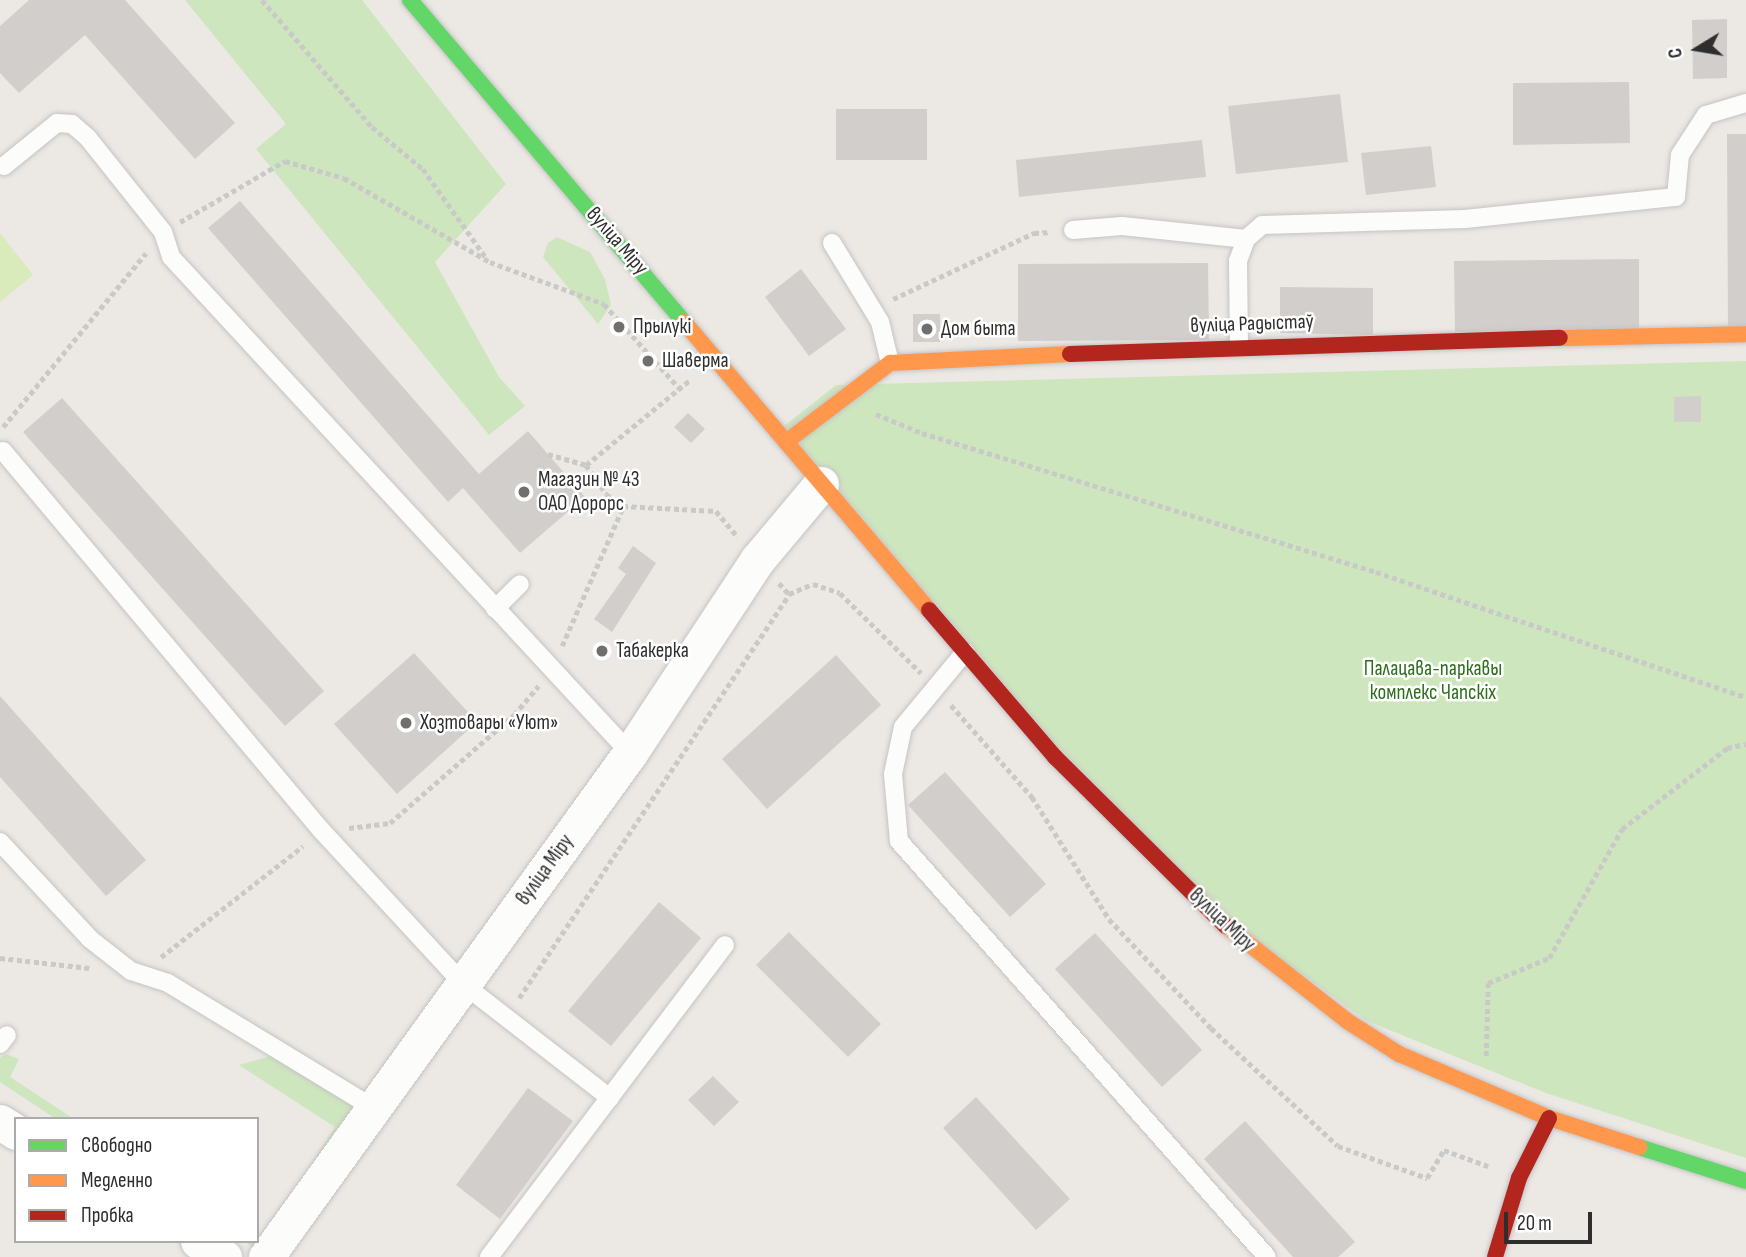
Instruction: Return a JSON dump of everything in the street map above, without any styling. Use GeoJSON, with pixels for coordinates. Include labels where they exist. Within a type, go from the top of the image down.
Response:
{"type":"FeatureCollection","features":[{"type":"Feature","properties":{"kind":"street","name":"вуліца Міру"},"geometry":{"type":"LineString","coordinates":[[410,0],[1055,757],[1229,929],[1347,1021],[1399,1054],[1549,1118],[1746,1181]]}},
{"type":"Feature","properties":{"kind":"street","name":"вуліца Радыстаў"},"geometry":{"type":"LineString","coordinates":[[890,363],[1239,345],[1746,334]]}},
{"type":"Feature","properties":{"kind":"street"},"geometry":{"type":"LineString","coordinates":[[786,442],[890,363]]}},
{"type":"Feature","properties":{"kind":"street","name":"вуліца Міру"},"geometry":{"type":"LineString","coordinates":[[267,1257],[372,1107],[629,753],[758,559],[821,484]]}},
{"type":"Feature","properties":{"kind":"street"},"geometry":{"type":"LineString","coordinates":[[1494,1257],[1519,1178],[1549,1118]]}},
{"type":"Feature","properties":{"kind":"street"},"geometry":{"type":"LineString","coordinates":[[201,1243],[224,1257]]}},
{"type":"Feature","properties":{"kind":"lane"},"geometry":{"type":"LineString","coordinates":[[1239,345],[1238,261],[1246,239],[1262,225],[1465,219],[1676,197],[1679,155],[1706,115],[1746,103]]}},
{"type":"Feature","properties":{"kind":"lane"},"geometry":{"type":"LineString","coordinates":[[4,166],[57,123],[72,124],[88,138],[163,232],[171,257],[629,753]]}},
{"type":"Feature","properties":{"kind":"lane"},"geometry":{"type":"LineString","coordinates":[[1073,230],[1122,226],[1246,239]]}},
{"type":"Feature","properties":{"kind":"lane"},"geometry":{"type":"LineString","coordinates":[[832,243],[880,322],[890,363]]}},
{"type":"Feature","properties":{"kind":"lane"},"geometry":{"type":"LineString","coordinates":[[3,451],[322,831],[463,984],[504,1020],[610,1098]]}},
{"type":"Feature","properties":{"kind":"lane"},"geometry":{"type":"LineString","coordinates":[[495,609],[520,583]]}},
{"type":"Feature","properties":{"kind":"lane"},"geometry":{"type":"LineString","coordinates":[[965,652],[903,727],[894,775],[899,841],[1267,1257]]}},
{"type":"Feature","properties":{"kind":"lane"},"geometry":{"type":"LineString","coordinates":[[0,842],[90,939],[131,971],[168,983],[372,1107]]}},
{"type":"Feature","properties":{"kind":"lane"},"geometry":{"type":"LineString","coordinates":[[489,1257],[725,945]]}},
{"type":"Feature","properties":{"kind":"path"},"geometry":{"type":"LineString","coordinates":[[262,0],[372,127],[423,169],[490,262]]}},
{"type":"Feature","properties":{"kind":"path"},"geometry":{"type":"LineString","coordinates":[[0,431],[163,232],[285,161],[364,186],[490,262],[604,304],[680,389]]}},
{"type":"Feature","properties":{"kind":"path"},"geometry":{"type":"LineString","coordinates":[[872,308],[1034,233],[1073,230]]}},
{"type":"Feature","properties":{"kind":"path"},"geometry":{"type":"LineString","coordinates":[[548,454],[586,465],[680,389],[714,355]]}},
{"type":"Feature","properties":{"kind":"path"},"geometry":{"type":"LineString","coordinates":[[842,401],[922,433],[1198,515],[1746,698]]}},
{"type":"Feature","properties":{"kind":"path"},"geometry":{"type":"LineString","coordinates":[[0,958],[131,971],[156,960],[322,831],[390,823],[514,715],[552,670],[623,506]]}},
{"type":"Feature","properties":{"kind":"path"},"geometry":{"type":"LineString","coordinates":[[504,1020],[789,594]]}},
{"type":"Feature","properties":{"kind":"path"},"geometry":{"type":"LineString","coordinates":[[1485,1092],[1488,983],[1549,958],[1622,829],[1727,748],[1746,744]]}},
{"type":"Feature","properties":{"kind":"green space"},"geometry":{"type":"Polygon","coordinates":[[[185,0],[362,0],[506,184],[435,262],[499,377],[525,406],[489,435],[256,149],[286,124],[185,0]]]}},
{"type":"Feature","properties":{"kind":"green space"},"geometry":{"type":"Polygon","coordinates":[[[0,233],[33,275],[0,302],[0,233]]]}},
{"type":"Feature","properties":{"kind":"green space"},"geometry":{"type":"Polygon","coordinates":[[[557,237],[590,252],[605,279],[611,305],[598,324],[543,257],[548,243],[557,237]]]}},
{"type":"Feature","properties":{"kind":"green space","name":"Палацава-паркавы комплекс Чапскіх"},"geometry":{"type":"Polygon","coordinates":[[[1746,361],[1746,1158],[1546,1093],[1367,1021],[1237,927],[1057,746],[784,426],[836,385],[1746,361]]]}},
{"type":"Feature","properties":{"kind":"green space"},"geometry":{"type":"Polygon","coordinates":[[[6,1054],[19,1059],[10,1077],[71,1117],[53,1117],[0,1082],[0,1058],[6,1054]]]}},
{"type":"Feature","properties":{"kind":"green space"},"geometry":{"type":"Polygon","coordinates":[[[274,1055],[355,1105],[257,1250],[247,1243],[261,1242],[335,1127],[239,1065],[274,1055]]]}},
{"type":"Feature","properties":{"kind":"building"},"geometry":{"type":"Polygon","coordinates":[[[29,0],[125,0],[235,123],[195,159],[85,35],[19,93],[0,73],[0,26],[29,0]]]}},
{"type":"Feature","properties":{"kind":"building"},"geometry":{"type":"Polygon","coordinates":[[[1727,19],[1727,78],[1693,79],[1692,20],[1727,19]]]}},
{"type":"Feature","properties":{"kind":"building"},"geometry":{"type":"Polygon","coordinates":[[[1629,82],[1630,143],[1513,145],[1513,83],[1629,82]]]}},
{"type":"Feature","properties":{"kind":"building"},"geometry":{"type":"Polygon","coordinates":[[[1340,94],[1348,162],[1236,174],[1228,106],[1340,94]]]}},
{"type":"Feature","properties":{"kind":"building"},"geometry":{"type":"Polygon","coordinates":[[[836,109],[927,109],[927,160],[836,160],[836,109]]]}},
{"type":"Feature","properties":{"kind":"building"},"geometry":{"type":"Polygon","coordinates":[[[1727,134],[1746,134],[1746,328],[1728,328],[1727,134]]]}},
{"type":"Feature","properties":{"kind":"building"},"geometry":{"type":"Polygon","coordinates":[[[1202,140],[1206,177],[1019,197],[1016,160],[1202,140]]]}},
{"type":"Feature","properties":{"kind":"building"},"geometry":{"type":"Polygon","coordinates":[[[1431,146],[1436,187],[1366,195],[1361,153],[1431,146]]]}},
{"type":"Feature","properties":{"kind":"building"},"geometry":{"type":"Polygon","coordinates":[[[240,201],[479,474],[528,431],[585,497],[520,553],[463,488],[448,502],[208,228],[240,201]]]}},
{"type":"Feature","properties":{"kind":"building"},"geometry":{"type":"Polygon","coordinates":[[[1639,259],[1639,331],[1455,332],[1454,261],[1639,259]]]}},
{"type":"Feature","properties":{"kind":"building"},"geometry":{"type":"Polygon","coordinates":[[[1208,263],[1209,340],[1018,341],[1018,264],[1208,263]]]}},
{"type":"Feature","properties":{"kind":"building"},"geometry":{"type":"Polygon","coordinates":[[[801,269],[846,329],[809,356],[765,297],[801,269]]]}},
{"type":"Feature","properties":{"kind":"building"},"geometry":{"type":"Polygon","coordinates":[[[1280,287],[1373,288],[1373,335],[1280,333],[1280,287]]]}},
{"type":"Feature","properties":{"kind":"building"},"geometry":{"type":"Polygon","coordinates":[[[913,314],[940,314],[940,342],[913,342],[913,314]]]}},
{"type":"Feature","properties":{"kind":"building"},"geometry":{"type":"Polygon","coordinates":[[[1701,396],[1701,422],[1674,422],[1674,397],[1701,396]]]}},
{"type":"Feature","properties":{"kind":"building"},"geometry":{"type":"Polygon","coordinates":[[[62,398],[324,691],[285,726],[23,432],[62,398]]]}},
{"type":"Feature","properties":{"kind":"building"},"geometry":{"type":"Polygon","coordinates":[[[688,413],[705,429],[691,443],[674,427],[688,413]]]}},
{"type":"Feature","properties":{"kind":"building"},"geometry":{"type":"Polygon","coordinates":[[[633,546],[656,563],[612,632],[594,619],[626,574],[618,568],[633,546]]]}},
{"type":"Feature","properties":{"kind":"building","name":"Хозтовары «Уют»"},"geometry":{"type":"Polygon","coordinates":[[[414,653],[477,722],[397,794],[334,724],[414,653]]]}},
{"type":"Feature","properties":{"kind":"building"},"geometry":{"type":"Polygon","coordinates":[[[836,655],[881,705],[767,809],[722,759],[836,655]]]}},
{"type":"Feature","properties":{"kind":"building"},"geometry":{"type":"Polygon","coordinates":[[[0,696],[146,860],[106,896],[0,777],[0,696]]]}},
{"type":"Feature","properties":{"kind":"building"},"geometry":{"type":"Polygon","coordinates":[[[945,772],[1046,884],[1010,917],[908,805],[945,772]]]}},
{"type":"Feature","properties":{"kind":"building"},"geometry":{"type":"Polygon","coordinates":[[[659,902],[701,938],[611,1046],[568,1011],[659,902]]]}},
{"type":"Feature","properties":{"kind":"building"},"geometry":{"type":"Polygon","coordinates":[[[789,932],[881,1024],[848,1057],[756,965],[789,932]]]}},
{"type":"Feature","properties":{"kind":"building"},"geometry":{"type":"Polygon","coordinates":[[[1095,933],[1202,1050],[1162,1087],[1055,969],[1095,933]]]}},
{"type":"Feature","properties":{"kind":"building"},"geometry":{"type":"Polygon","coordinates":[[[713,1076],[739,1102],[714,1126],[688,1100],[713,1076]]]}},
{"type":"Feature","properties":{"kind":"building"},"geometry":{"type":"Polygon","coordinates":[[[528,1088],[573,1121],[500,1219],[456,1185],[528,1088]]]}},
{"type":"Feature","properties":{"kind":"building"},"geometry":{"type":"Polygon","coordinates":[[[976,1097],[1070,1199],[1036,1230],[943,1128],[976,1097]]]}},
{"type":"Feature","properties":{"kind":"building"},"geometry":{"type":"Polygon","coordinates":[[[1245,1121],[1355,1242],[1338,1257],[1293,1257],[1204,1159],[1245,1121]]]}},
{"type":"Feature","properties":{"kind":"traffic: fast"},"geometry":{"type":"LineString","coordinates":[[410,0],[684,322]]}},
{"type":"Feature","properties":{"kind":"traffic: fast"},"geometry":{"type":"LineString","coordinates":[[1639,1147],[1746,1181]]}},
{"type":"Feature","properties":{"kind":"traffic: slow"},"geometry":{"type":"LineString","coordinates":[[684,322],[929,610]]}},
{"type":"Feature","properties":{"kind":"traffic: slow"},"geometry":{"type":"LineString","coordinates":[[1560,338],[1746,334]]}},
{"type":"Feature","properties":{"kind":"traffic: slow"},"geometry":{"type":"LineString","coordinates":[[786,442],[890,363],[1070,354]]}},
{"type":"Feature","properties":{"kind":"traffic: slow"},"geometry":{"type":"LineString","coordinates":[[1226,926],[1347,1021],[1399,1054],[1549,1118],[1639,1147]]}},
{"type":"Feature","properties":{"kind":"traffic: jam"},"geometry":{"type":"LineString","coordinates":[[1070,354],[1560,338]]}},
{"type":"Feature","properties":{"kind":"traffic: jam"},"geometry":{"type":"LineString","coordinates":[[929,610],[1055,757],[1226,926]]}},
{"type":"Feature","properties":{"kind":"traffic: jam"},"geometry":{"type":"LineString","coordinates":[[1495,1257],[1519,1178],[1549,1118]]}},
{"type":"Feature","properties":{"kind":"place","name":"Прылукі"},"geometry":{"type":"Point","coordinates":[619,327]}},
{"type":"Feature","properties":{"kind":"place","name":"Дом быта"},"geometry":{"type":"Point","coordinates":[927,329]}},
{"type":"Feature","properties":{"kind":"place","name":"Шаверма"},"geometry":{"type":"Point","coordinates":[648,361]}},
{"type":"Feature","properties":{"kind":"place","name":"Магазин № 43 ОАО Дорорс"},"geometry":{"type":"Point","coordinates":[524,492]}},
{"type":"Feature","properties":{"kind":"place","name":"Табакерка"},"geometry":{"type":"Point","coordinates":[602,651]}},
{"type":"Feature","properties":{"kind":"place","name":"Хозтовары «Уют»"},"geometry":{"type":"Point","coordinates":[406,723]}}]}
